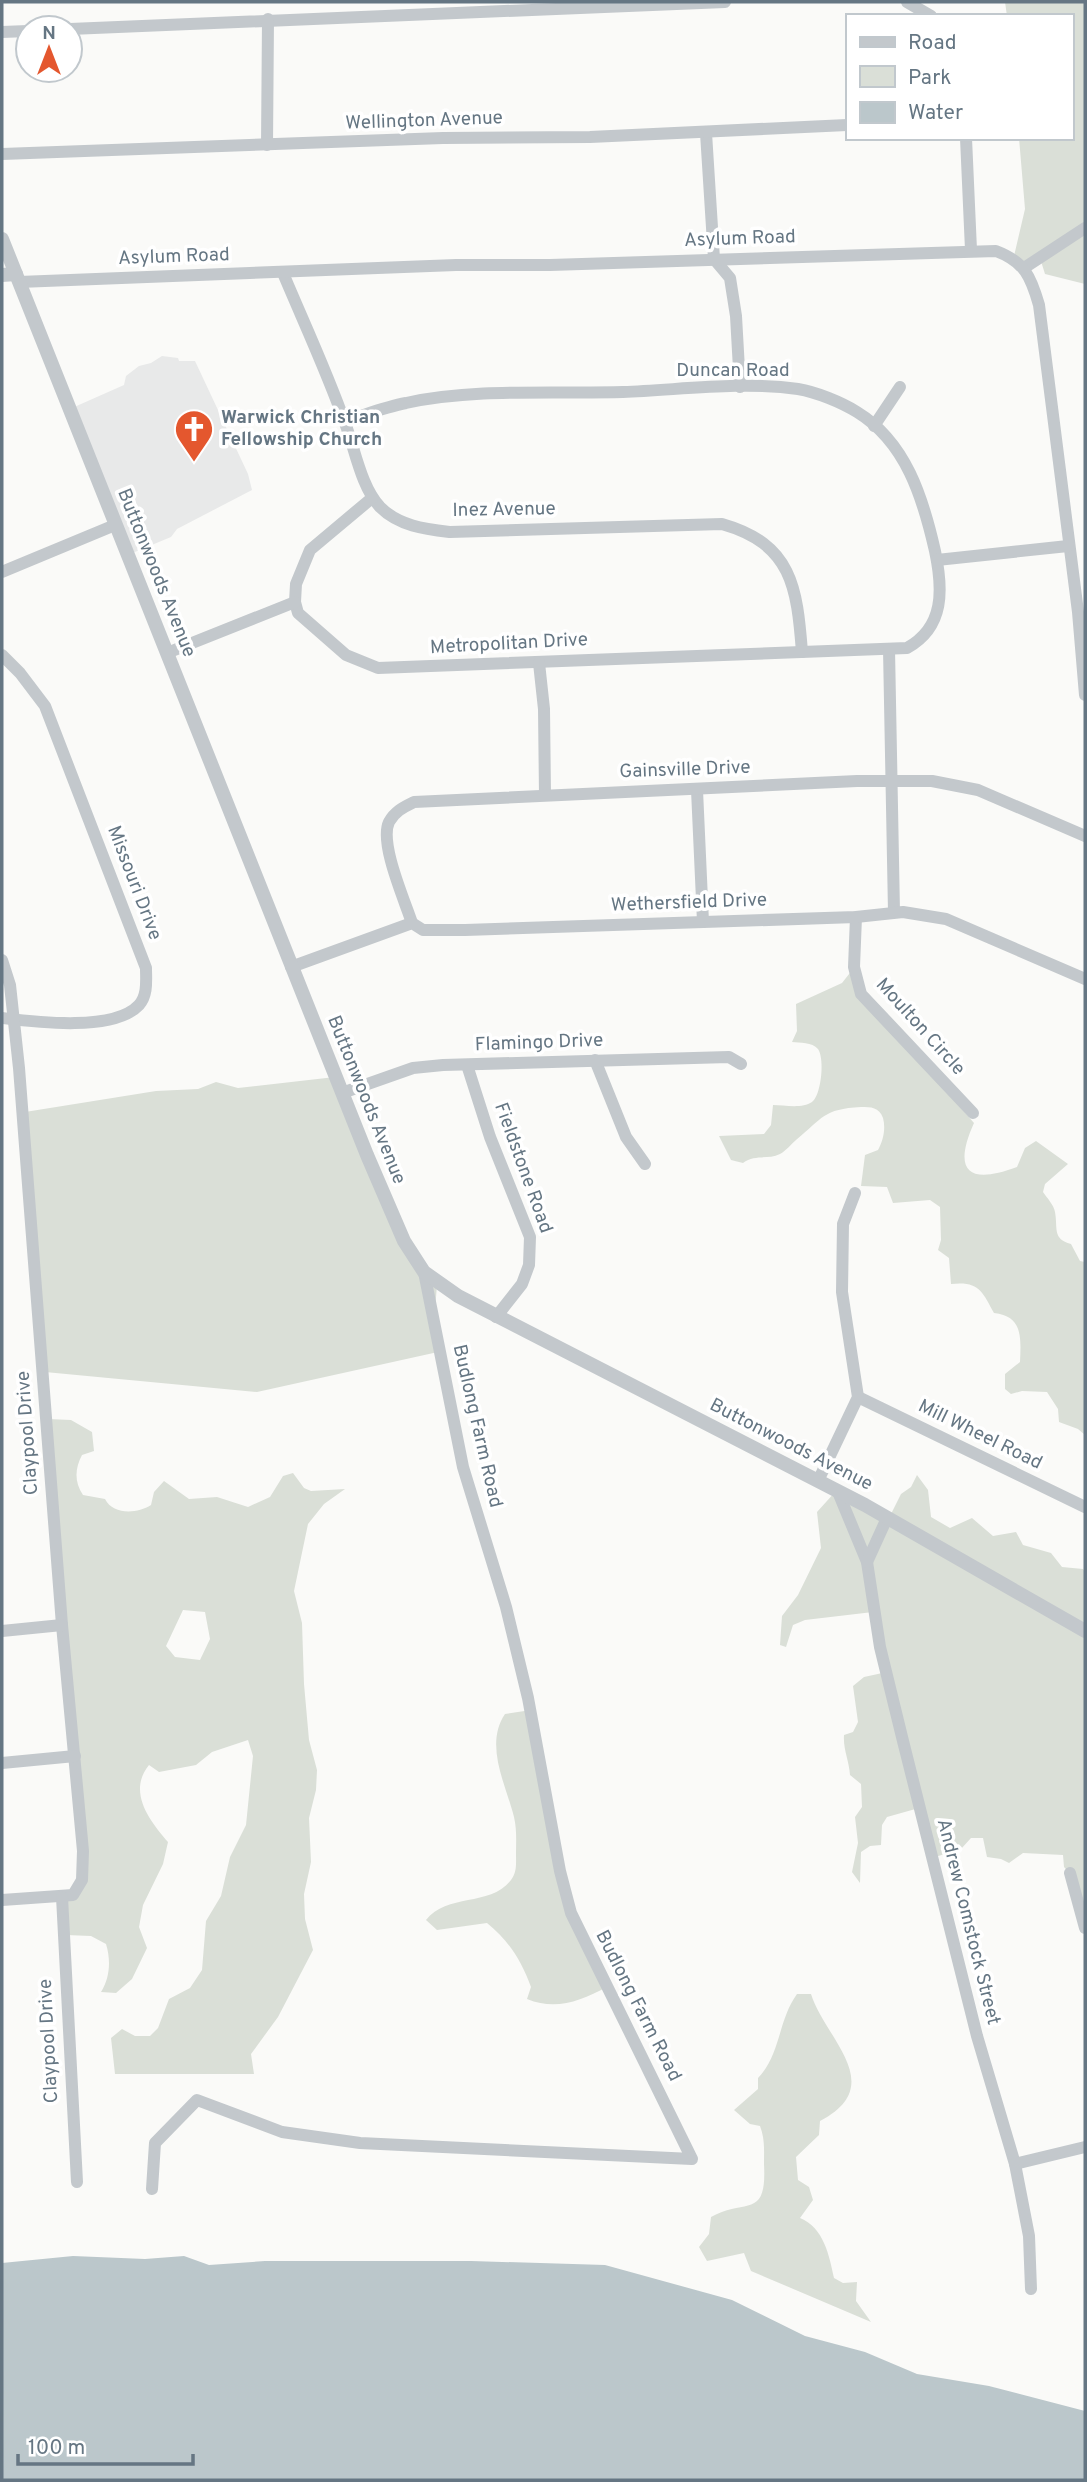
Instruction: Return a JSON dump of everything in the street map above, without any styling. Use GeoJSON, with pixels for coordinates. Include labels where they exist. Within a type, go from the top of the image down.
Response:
{"type":"FeatureCollection","features":[{"type":"Feature","properties":{"kind":"street"},"geometry":{"type":"LineString","coordinates":[[84,28],[440,8],[725,2]]}},
{"type":"Feature","properties":{"kind":"street"},"geometry":{"type":"LineString","coordinates":[[907,2],[928,14]]}},
{"type":"Feature","properties":{"kind":"street"},"geometry":{"type":"LineString","coordinates":[[267,145],[268,19]]}},
{"type":"Feature","properties":{"kind":"street","name":"Wellington Avenue"},"geometry":{"type":"LineString","coordinates":[[2,154],[706,133],[846,125]]}},
{"type":"Feature","properties":{"kind":"street"},"geometry":{"type":"LineString","coordinates":[[706,133],[714,259],[730,278],[736,316],[740,387]]}},
{"type":"Feature","properties":{"kind":"street"},"geometry":{"type":"LineString","coordinates":[[966,140],[971,250]]}},
{"type":"Feature","properties":{"kind":"street"},"geometry":{"type":"LineString","coordinates":[[1085,228],[1024,268],[1030,274],[1038,305],[1068,546],[1082,611],[1085,695]]}},
{"type":"Feature","properties":{"kind":"street","name":"Buttonwoods Avenue"},"geometry":{"type":"LineString","coordinates":[[2,239],[12,277],[167,653],[342,1093],[404,1241],[424,1272],[496,1317],[818,1481],[1085,1631]]}},
{"type":"Feature","properties":{"kind":"street","name":"Asylum Road"},"geometry":{"type":"LineString","coordinates":[[12,277],[283,273],[456,265],[971,250],[996,251],[1015,258],[1024,268]]}},
{"type":"Feature","properties":{"kind":"street"},"geometry":{"type":"LineString","coordinates":[[167,653],[295,602],[296,584],[310,550],[372,498],[345,421],[283,273]]}},
{"type":"Feature","properties":{"kind":"street","name":"Duncan Road"},"geometry":{"type":"LineString","coordinates":[[345,421],[405,403],[441,398],[740,387],[798,389],[857,412],[892,442],[920,492],[937,560],[938,610],[932,627],[923,639],[907,648],[889,649]]}},
{"type":"Feature","properties":{"kind":"street"},"geometry":{"type":"LineString","coordinates":[[874,426],[900,387]]}},
{"type":"Feature","properties":{"kind":"street","name":"Inez Avenue"},"geometry":{"type":"LineString","coordinates":[[372,498],[383,510],[403,523],[422,529],[450,532],[722,524],[742,530],[758,537],[776,555],[794,585],[802,652]]}},
{"type":"Feature","properties":{"kind":"street"},"geometry":{"type":"LineString","coordinates":[[2,572],[115,525]]}},
{"type":"Feature","properties":{"kind":"street"},"geometry":{"type":"LineString","coordinates":[[937,560],[1068,546]]}},
{"type":"Feature","properties":{"kind":"street","name":"Metropolitan Drive"},"geometry":{"type":"LineString","coordinates":[[295,602],[298,612],[346,655],[378,668],[889,649]]}},
{"type":"Feature","properties":{"kind":"street"},"geometry":{"type":"LineString","coordinates":[[889,649],[894,912]]}},
{"type":"Feature","properties":{"kind":"street","name":"Missouri Drive"},"geometry":{"type":"LineString","coordinates":[[2,655],[32,687],[44,706],[146,968],[146,989],[140,1004],[121,1017],[53,1023],[8,1019]]}},
{"type":"Feature","properties":{"kind":"street"},"geometry":{"type":"LineString","coordinates":[[539,663],[544,709],[545,795]]}},
{"type":"Feature","properties":{"kind":"street","name":"Gainsville Drive"},"geometry":{"type":"LineString","coordinates":[[412,923],[388,845],[387,831],[397,811],[414,802],[890,780],[946,783],[978,790],[1085,835]]}},
{"type":"Feature","properties":{"kind":"street"},"geometry":{"type":"LineString","coordinates":[[696,790],[703,922]]}},
{"type":"Feature","properties":{"kind":"street","name":"Wethersfield Drive"},"geometry":{"type":"LineString","coordinates":[[412,923],[423,930],[465,930],[856,917],[894,912],[946,919],[1085,979]]}},
{"type":"Feature","properties":{"kind":"street","name":"Moulton Circle"},"geometry":{"type":"LineString","coordinates":[[856,917],[854,967],[861,994],[973,1113]]}},
{"type":"Feature","properties":{"kind":"street"},"geometry":{"type":"LineString","coordinates":[[291,967],[412,923]]}},
{"type":"Feature","properties":{"kind":"street","name":"Claypool Drive"},"geometry":{"type":"LineString","coordinates":[[2,960],[10,985],[8,1019],[83,1851],[82,1880],[73,1895],[64,1897],[77,2182]]}},
{"type":"Feature","properties":{"kind":"street","name":"Flamingo Drive"},"geometry":{"type":"LineString","coordinates":[[342,1093],[413,1068],[729,1057],[741,1064]]}},
{"type":"Feature","properties":{"kind":"street"},"geometry":{"type":"LineString","coordinates":[[595,1060],[626,1137],[645,1164]]}},
{"type":"Feature","properties":{"kind":"street","name":"Fieldstone Road"},"geometry":{"type":"LineString","coordinates":[[467,1065],[489,1137],[530,1237],[529,1265],[522,1284],[496,1317]]}},
{"type":"Feature","properties":{"kind":"street"},"geometry":{"type":"LineString","coordinates":[[818,1481],[858,1397],[842,1292],[843,1224],[855,1193]]}},
{"type":"Feature","properties":{"kind":"street","name":"Budlong Farm Road"},"geometry":{"type":"LineString","coordinates":[[152,2189],[155,2143],[197,2100],[282,2132],[360,2143],[692,2159],[571,1913],[560,1871],[528,1698],[506,1607],[463,1467],[424,1272]]}},
{"type":"Feature","properties":{"kind":"street","name":"Mill Wheel Road"},"geometry":{"type":"LineString","coordinates":[[858,1397],[1085,1507]]}},
{"type":"Feature","properties":{"kind":"street","name":"Andrew Comstock Street"},"geometry":{"type":"LineString","coordinates":[[838,1492],[867,1562],[880,1647],[976,2036],[1015,2164],[1028,2236],[1031,2289]]}},
{"type":"Feature","properties":{"kind":"street"},"geometry":{"type":"LineString","coordinates":[[867,1562],[887,1518]]}},
{"type":"Feature","properties":{"kind":"street"},"geometry":{"type":"LineString","coordinates":[[2,1631],[62,1625]]}},
{"type":"Feature","properties":{"kind":"street"},"geometry":{"type":"LineString","coordinates":[[2,1763],[75,1756]]}},
{"type":"Feature","properties":{"kind":"street"},"geometry":{"type":"LineString","coordinates":[[1070,1874],[1085,1928]]}},
{"type":"Feature","properties":{"kind":"street"},"geometry":{"type":"LineString","coordinates":[[2,1900],[64,1897]]}},
{"type":"Feature","properties":{"kind":"street"},"geometry":{"type":"LineString","coordinates":[[1015,2164],[1085,2147]]}},
{"type":"Feature","properties":{"kind":"shaded area"},"geometry":{"type":"Polygon","coordinates":[[[162,356],[178,358],[179,361],[195,361],[248,474],[252,490],[177,529],[171,537],[130,554],[72,408],[124,385],[126,376],[139,366],[162,356]]]}},
{"type":"Feature","properties":{"kind":"green space"},"geometry":{"type":"Polygon","coordinates":[[[1005,2],[1085,2],[1085,284],[1045,274],[1040,258],[1026,267],[1014,256],[1025,209],[1019,140],[1073,140],[1073,14],[1007,14],[1005,2]]]}},
{"type":"Feature","properties":{"kind":"green space"},"geometry":{"type":"Polygon","coordinates":[[[853,969],[862,995],[974,1123],[965,1153],[965,1163],[969,1170],[987,1175],[1017,1167],[1025,1148],[1036,1141],[1068,1164],[1045,1184],[1043,1192],[1054,1209],[1058,1236],[1071,1244],[1080,1261],[1085,1262],[1085,1435],[1078,1429],[1059,1422],[1058,1409],[1047,1392],[1022,1391],[1011,1394],[1005,1389],[1005,1374],[1020,1362],[1018,1330],[1010,1319],[994,1313],[974,1286],[951,1284],[949,1258],[938,1250],[941,1240],[940,1207],[930,1200],[893,1203],[887,1187],[861,1186],[865,1155],[878,1150],[884,1135],[883,1118],[877,1110],[861,1107],[831,1113],[818,1120],[780,1154],[743,1163],[731,1160],[719,1136],[764,1134],[771,1125],[773,1105],[793,1106],[812,1102],[818,1093],[821,1077],[820,1054],[813,1045],[792,1042],[797,1031],[796,1004],[842,983],[853,969]]]}},
{"type":"Feature","properties":{"kind":"green space"},"geometry":{"type":"Polygon","coordinates":[[[335,1077],[404,1241],[437,1285],[434,1322],[438,1352],[257,1392],[45,1372],[25,1112],[156,1091],[198,1089],[216,1082],[238,1088],[335,1077]]]}},
{"type":"Feature","properties":{"kind":"green space"},"geometry":{"type":"Polygon","coordinates":[[[48,1419],[71,1420],[92,1432],[94,1451],[82,1455],[76,1475],[78,1485],[83,1495],[105,1499],[119,1510],[139,1510],[151,1505],[154,1492],[164,1481],[189,1499],[217,1497],[248,1507],[270,1497],[283,1476],[293,1473],[304,1488],[311,1491],[345,1489],[324,1504],[308,1524],[294,1591],[302,1623],[309,1740],[317,1770],[316,1790],[309,1818],[311,1862],[304,1894],[305,1919],[313,1950],[278,2017],[251,2054],[254,2074],[115,2074],[111,2038],[122,2029],[135,2036],[150,2036],[158,2028],[169,1999],[190,1988],[202,1970],[206,1921],[221,1896],[230,1857],[246,1825],[253,1756],[248,1740],[212,1752],[196,1765],[159,1772],[149,1765],[143,1775],[140,1785],[144,1806],[154,1825],[168,1842],[163,1864],[143,1905],[139,1927],[147,1948],[132,1979],[116,1993],[101,1992],[109,1969],[106,1944],[91,1936],[66,1935],[66,1897],[82,1881],[48,1419]],[[183,1610],[166,1646],[175,1657],[200,1660],[210,1639],[205,1612],[183,1610]]]}},
{"type":"Feature","properties":{"kind":"green space"},"geometry":{"type":"Polygon","coordinates":[[[917,1475],[928,1490],[931,1517],[950,1528],[972,1518],[993,1536],[1016,1532],[1023,1545],[1051,1553],[1062,1567],[1083,1569],[1085,1572],[1085,1917],[1076,1880],[1064,1867],[1063,1855],[1023,1853],[1009,1863],[987,1857],[983,1838],[971,1838],[961,1849],[935,1857],[919,1808],[887,1817],[882,1825],[881,1845],[870,1846],[861,1852],[860,1883],[852,1872],[858,1843],[855,1817],[862,1807],[861,1784],[850,1775],[844,1735],[853,1732],[858,1722],[853,1686],[864,1677],[887,1672],[873,1612],[805,1620],[793,1625],[786,1647],[780,1645],[782,1616],[798,1595],[821,1548],[817,1512],[836,1491],[889,1518],[901,1494],[911,1487],[917,1475]]]}},
{"type":"Feature","properties":{"kind":"green space"},"geometry":{"type":"Polygon","coordinates":[[[531,1710],[571,1911],[607,1987],[568,2003],[548,2004],[527,1999],[531,1987],[523,1968],[508,1944],[487,1923],[437,1930],[426,1920],[445,1906],[492,1894],[513,1877],[516,1865],[516,1827],[499,1765],[496,1739],[505,1714],[531,1710]]]}},
{"type":"Feature","properties":{"kind":"green space"},"geometry":{"type":"Polygon","coordinates":[[[797,1994],[811,1994],[847,2061],[851,2077],[850,2092],[840,2107],[820,2121],[819,2135],[796,2157],[798,2180],[809,2187],[813,2200],[800,2218],[820,2235],[834,2278],[843,2283],[857,2282],[856,2301],[871,2322],[751,2271],[744,2253],[707,2261],[699,2247],[709,2234],[711,2217],[752,2204],[762,2193],[762,2131],[760,2126],[750,2124],[734,2110],[758,2089],[758,2078],[766,2069],[786,2015],[797,1994]]]}},
{"type":"Feature","properties":{"kind":"water"},"geometry":{"type":"Polygon","coordinates":[[[73,2256],[145,2259],[184,2256],[209,2265],[265,2261],[471,2261],[605,2265],[732,2300],[805,2336],[865,2352],[917,2374],[989,2386],[1085,2411],[1085,2480],[2,2480],[2,2263],[73,2256]]]}},
{"type":"Feature","properties":{"kind":"place","name":"Warwick Christian Fellowship Church"},"geometry":{"type":"Point","coordinates":[194,463]}}]}
